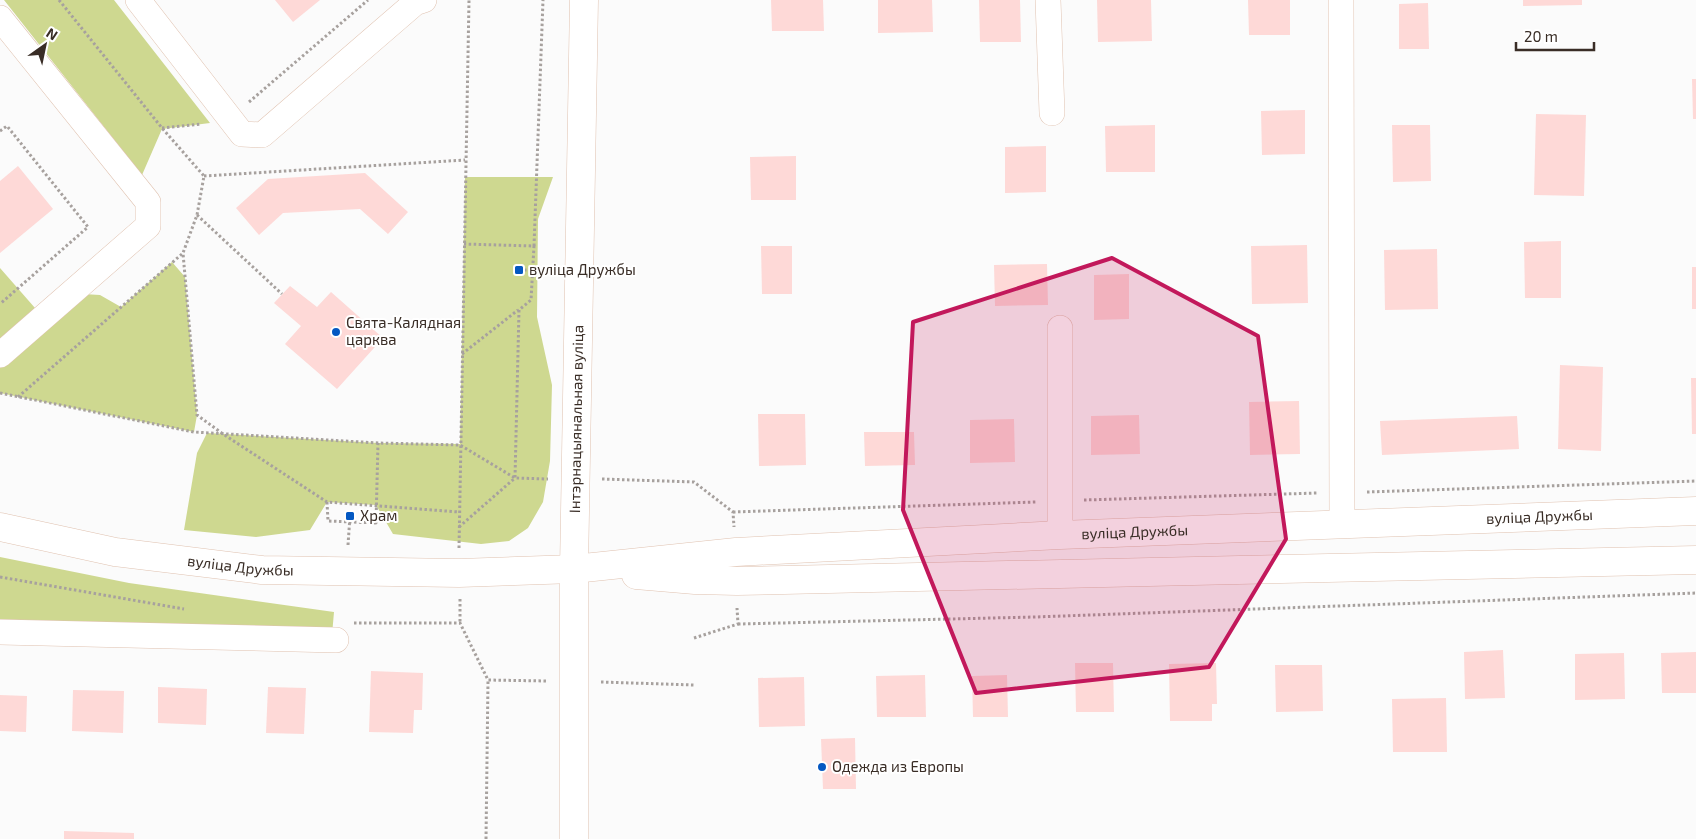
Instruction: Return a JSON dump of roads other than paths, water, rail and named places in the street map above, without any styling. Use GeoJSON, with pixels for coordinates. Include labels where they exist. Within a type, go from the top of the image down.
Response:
{"type":"FeatureCollection","features":[{"type":"Feature","properties":{"kind":"main road","name":"Інтэрнацыянальная вуліца"},"geometry":{"type":"LineString","coordinates":[[574,839],[574,570],[584,0]]}},
{"type":"Feature","properties":{"kind":"main road","name":"вуліца Дружбы"},"geometry":{"type":"LineString","coordinates":[[0,526],[114,552],[262,570],[460,572],[574,570],[736,552],[1060,536],[1696,511]]}},
{"type":"Feature","properties":{"kind":"main road","name":"вуліца Дружбы"},"geometry":{"type":"LineString","coordinates":[[574,570],[696,580],[737,581],[1695,560]]}},
{"type":"Feature","properties":{"kind":"street"},"geometry":{"type":"LineString","coordinates":[[138,0],[242,134],[262,135],[415,3],[424,0]]}},
{"type":"Feature","properties":{"kind":"street"},"geometry":{"type":"LineString","coordinates":[[1048,0],[1052,113]]}},
{"type":"Feature","properties":{"kind":"street"},"geometry":{"type":"LineString","coordinates":[[1341,0],[1342,524]]}},
{"type":"Feature","properties":{"kind":"street"},"geometry":{"type":"LineString","coordinates":[[0,18],[148,202],[148,226],[0,355]]}},
{"type":"Feature","properties":{"kind":"street"},"geometry":{"type":"LineString","coordinates":[[1060,328],[1060,536]]}},
{"type":"Feature","properties":{"kind":"street"},"geometry":{"type":"LineString","coordinates":[[0,632],[336,640]]}},
{"type":"Feature","properties":{"kind":"place","name":"вуліца Дружбы"},"geometry":{"type":"Point","coordinates":[519,270]}},
{"type":"Feature","properties":{"kind":"place","name":"Свята-Калядная царква"},"geometry":{"type":"Point","coordinates":[336,332]}},
{"type":"Feature","properties":{"kind":"place","name":"Храм"},"geometry":{"type":"Point","coordinates":[350,516]}},
{"type":"Feature","properties":{"kind":"place","name":"Одежда из Европы"},"geometry":{"type":"Point","coordinates":[822,767]}}]}
